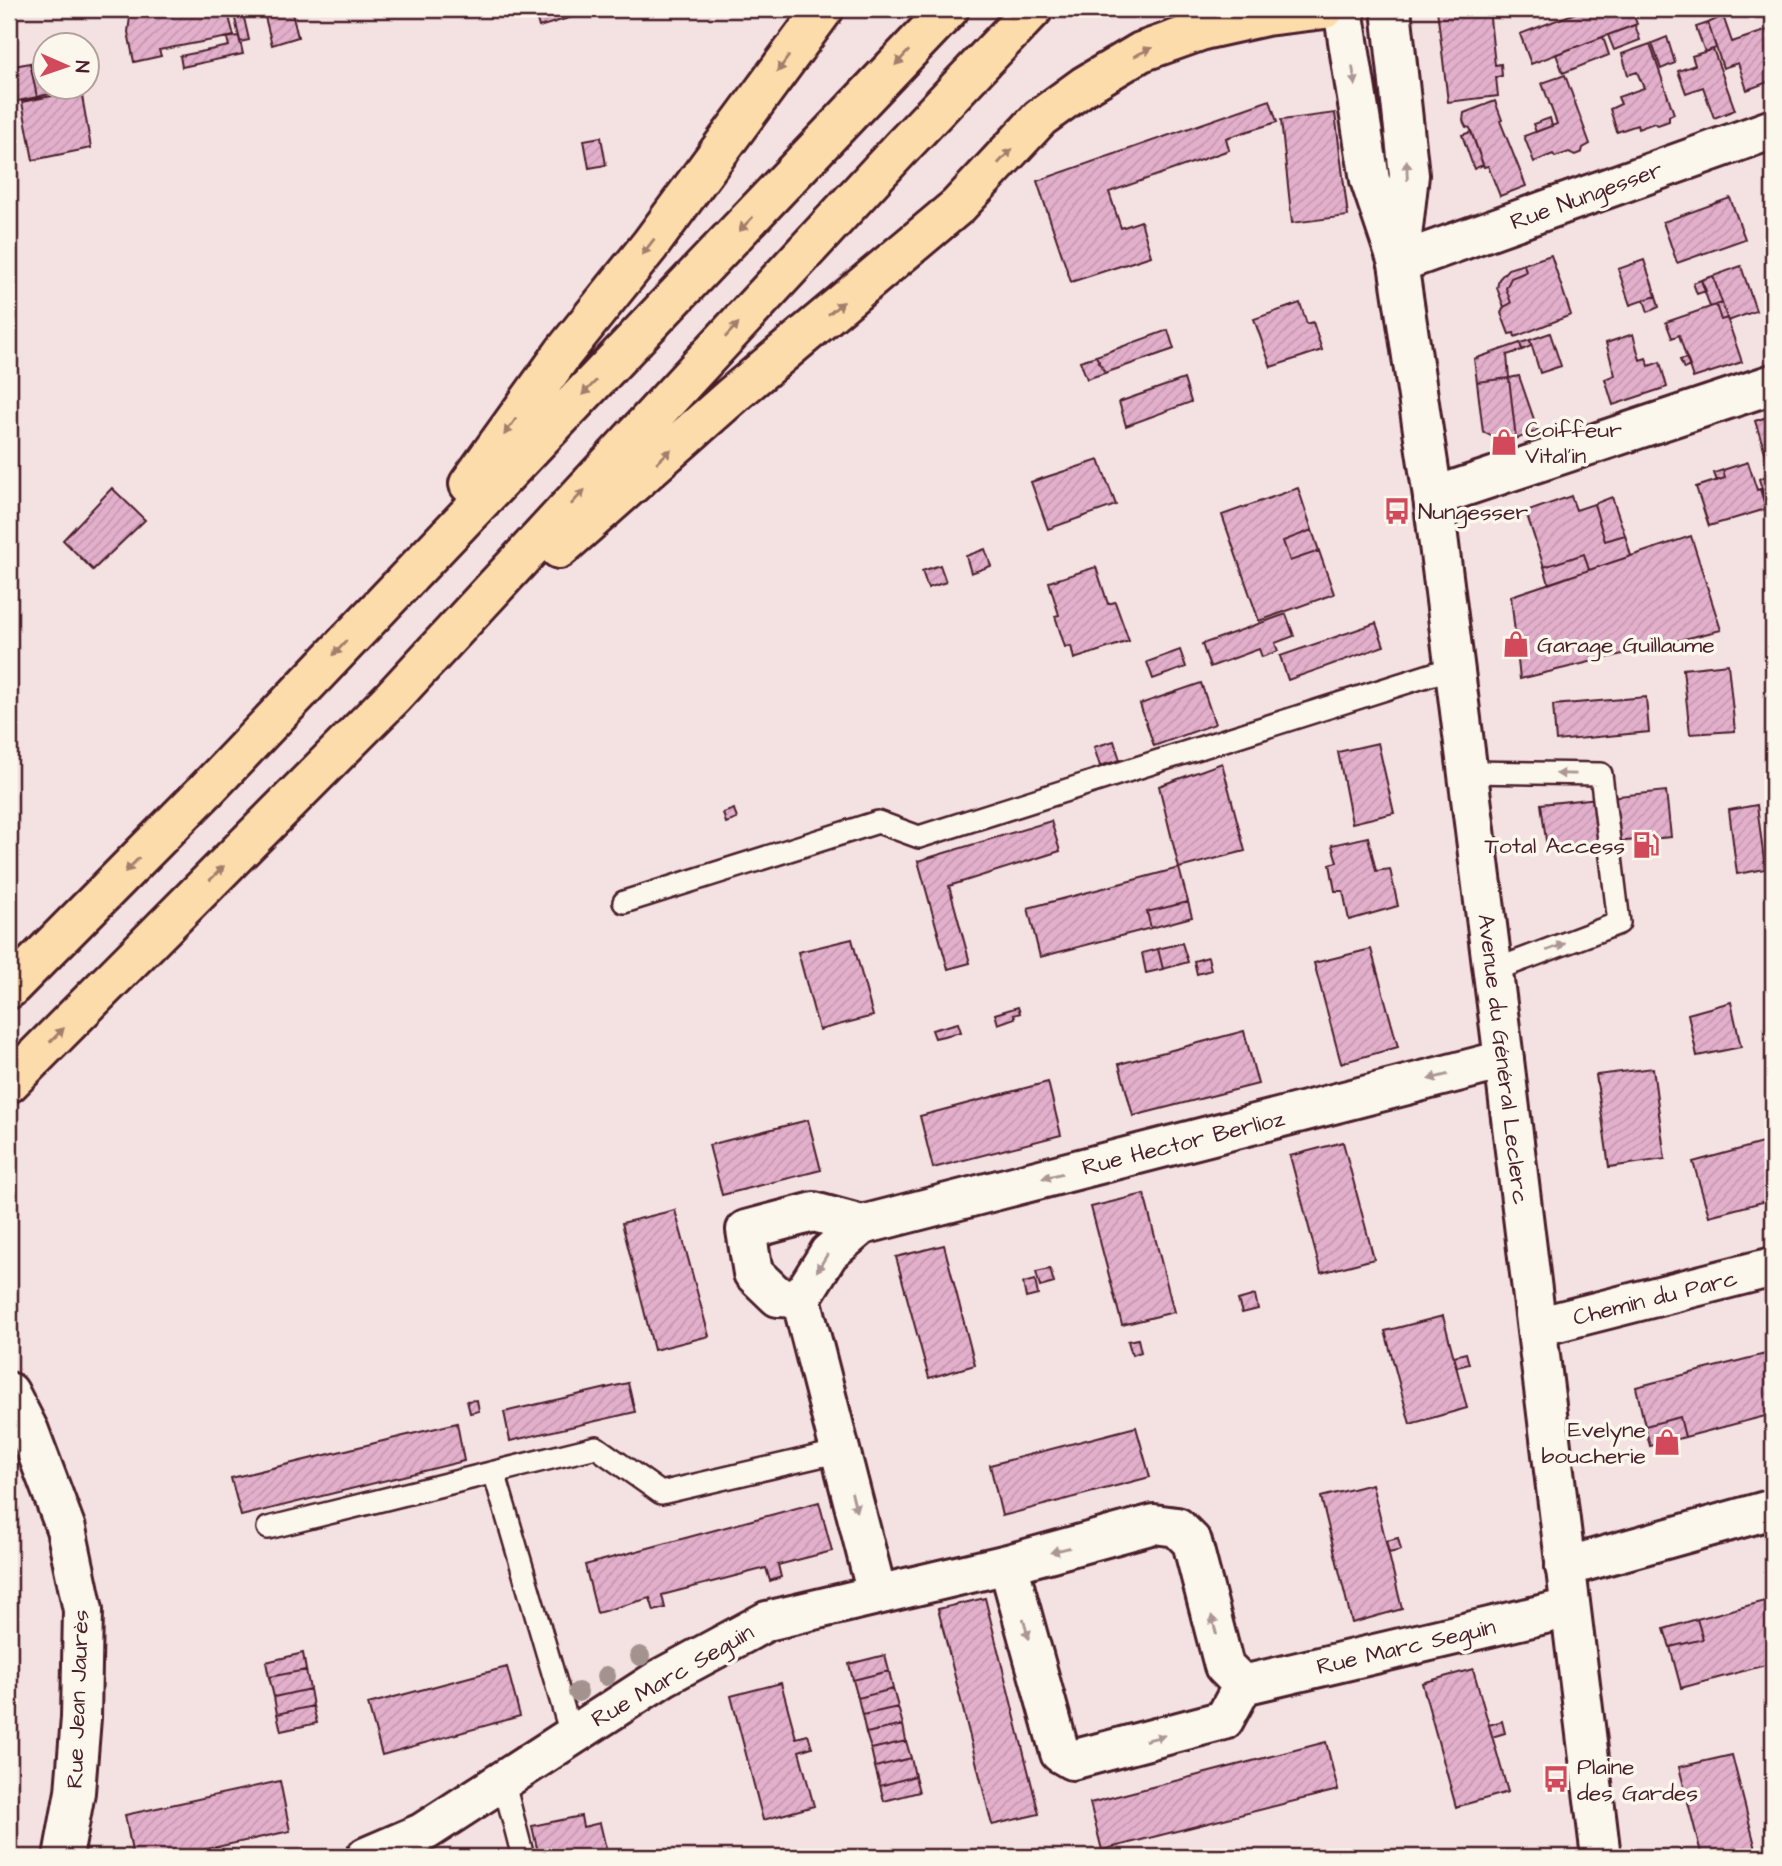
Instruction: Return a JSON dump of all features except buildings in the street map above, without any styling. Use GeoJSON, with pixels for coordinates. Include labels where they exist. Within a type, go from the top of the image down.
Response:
{"type":"FeatureCollection","features":[{"type":"Feature","properties":{"kind":"highway"},"geometry":{"type":"LineString","coordinates":[[387,599],[564,352],[650,245],[824,9]]}},
{"type":"Feature","properties":{"kind":"highway"},"geometry":{"type":"LineString","coordinates":[[9,989],[207,789],[949,9]]}},
{"type":"Feature","properties":{"kind":"highway"},"geometry":{"type":"LineString","coordinates":[[9,1083],[393,697],[872,178],[1033,9]]}},
{"type":"Feature","properties":{"kind":"highway"},"geometry":{"type":"LineString","coordinates":[[393,697],[734,394],[958,206],[1040,118],[1084,86],[1141,52],[1203,30],[1266,16],[1325,9]]}},
{"type":"Feature","properties":{"kind":"street","name":"Avenue du Général Leclerc"},"geometry":{"type":"LineString","coordinates":[[1343,9],[1370,180],[1398,262],[1433,497],[1601,1857]]}},
{"type":"Feature","properties":{"kind":"street","name":"Avenue du Général Leclerc"},"geometry":{"type":"LineString","coordinates":[[1391,9],[1409,175],[1398,262]]}},
{"type":"Feature","properties":{"kind":"street","name":"Rue Nungesser"},"geometry":{"type":"LineString","coordinates":[[1398,262],[1773,129]]}},
{"type":"Feature","properties":{"kind":"street"},"geometry":{"type":"LineString","coordinates":[[1433,497],[1773,384]]}},
{"type":"Feature","properties":{"kind":"street","name":"Rue Hector Berlioz"},"geometry":{"type":"LineString","coordinates":[[862,1224],[814,1212],[746,1230],[753,1273],[778,1297],[801,1298],[829,1253],[862,1224],[1504,1060]]}},
{"type":"Feature","properties":{"kind":"street","name":"Chemin du Parc"},"geometry":{"type":"LineString","coordinates":[[1537,1327],[1773,1268]]}},
{"type":"Feature","properties":{"kind":"street"},"geometry":{"type":"LineString","coordinates":[[801,1298],[877,1594]]}},
{"type":"Feature","properties":{"kind":"street","name":"Rue Jean Jaurès"},"geometry":{"type":"LineString","coordinates":[[9,1392],[29,1431],[66,1529],[83,1610],[81,1718],[75,1793],[64,1854]]}},
{"type":"Feature","properties":{"kind":"street"},"geometry":{"type":"LineString","coordinates":[[1565,1567],[1773,1509]]}},
{"type":"Feature","properties":{"kind":"street","name":"Rue Marc Seguin"},"geometry":{"type":"LineString","coordinates":[[366,1857],[422,1833],[663,1677],[767,1621],[1008,1564],[1154,1524],[1177,1528],[1192,1542],[1224,1666],[1243,1685],[1570,1608]]}},
{"type":"Feature","properties":{"kind":"street"},"geometry":{"type":"LineString","coordinates":[[1008,1564],[1060,1753],[1072,1760],[1224,1720],[1243,1685]]}},
{"type":"Feature","properties":{"kind":"lane"},"geometry":{"type":"LineString","coordinates":[[624,902],[878,822],[919,837],[1455,667]]}},
{"type":"Feature","properties":{"kind":"lane"},"geometry":{"type":"LineString","coordinates":[[1468,772],[1601,774],[1619,923],[1492,971]]}},
{"type":"Feature","properties":{"kind":"lane"},"geometry":{"type":"LineString","coordinates":[[268,1528],[596,1447],[662,1493],[841,1451]]}},
{"type":"Feature","properties":{"kind":"lane"},"geometry":{"type":"LineString","coordinates":[[494,1472],[572,1734]]}},
{"type":"Feature","properties":{"kind":"lane"},"geometry":{"type":"LineString","coordinates":[[503,1780],[523,1857]]}},
{"type":"Feature","properties":{"kind":"place","name":"Coiffeur Vital'in"},"geometry":{"type":"Point","coordinates":[1504,442]}},
{"type":"Feature","properties":{"kind":"place","name":"Nungesser"},"geometry":{"type":"Point","coordinates":[1397,511]}},
{"type":"Feature","properties":{"kind":"place","name":"Garage Guillaume"},"geometry":{"type":"Point","coordinates":[1516,644]}},
{"type":"Feature","properties":{"kind":"place","name":"Total Access"},"geometry":{"type":"Point","coordinates":[1646,845]}},
{"type":"Feature","properties":{"kind":"place","name":"Evelyne boucherie"},"geometry":{"type":"Point","coordinates":[1667,1442]}},
{"type":"Feature","properties":{"kind":"place","name":"Plaine des Gardes"},"geometry":{"type":"Point","coordinates":[1556,1779]}}]}
